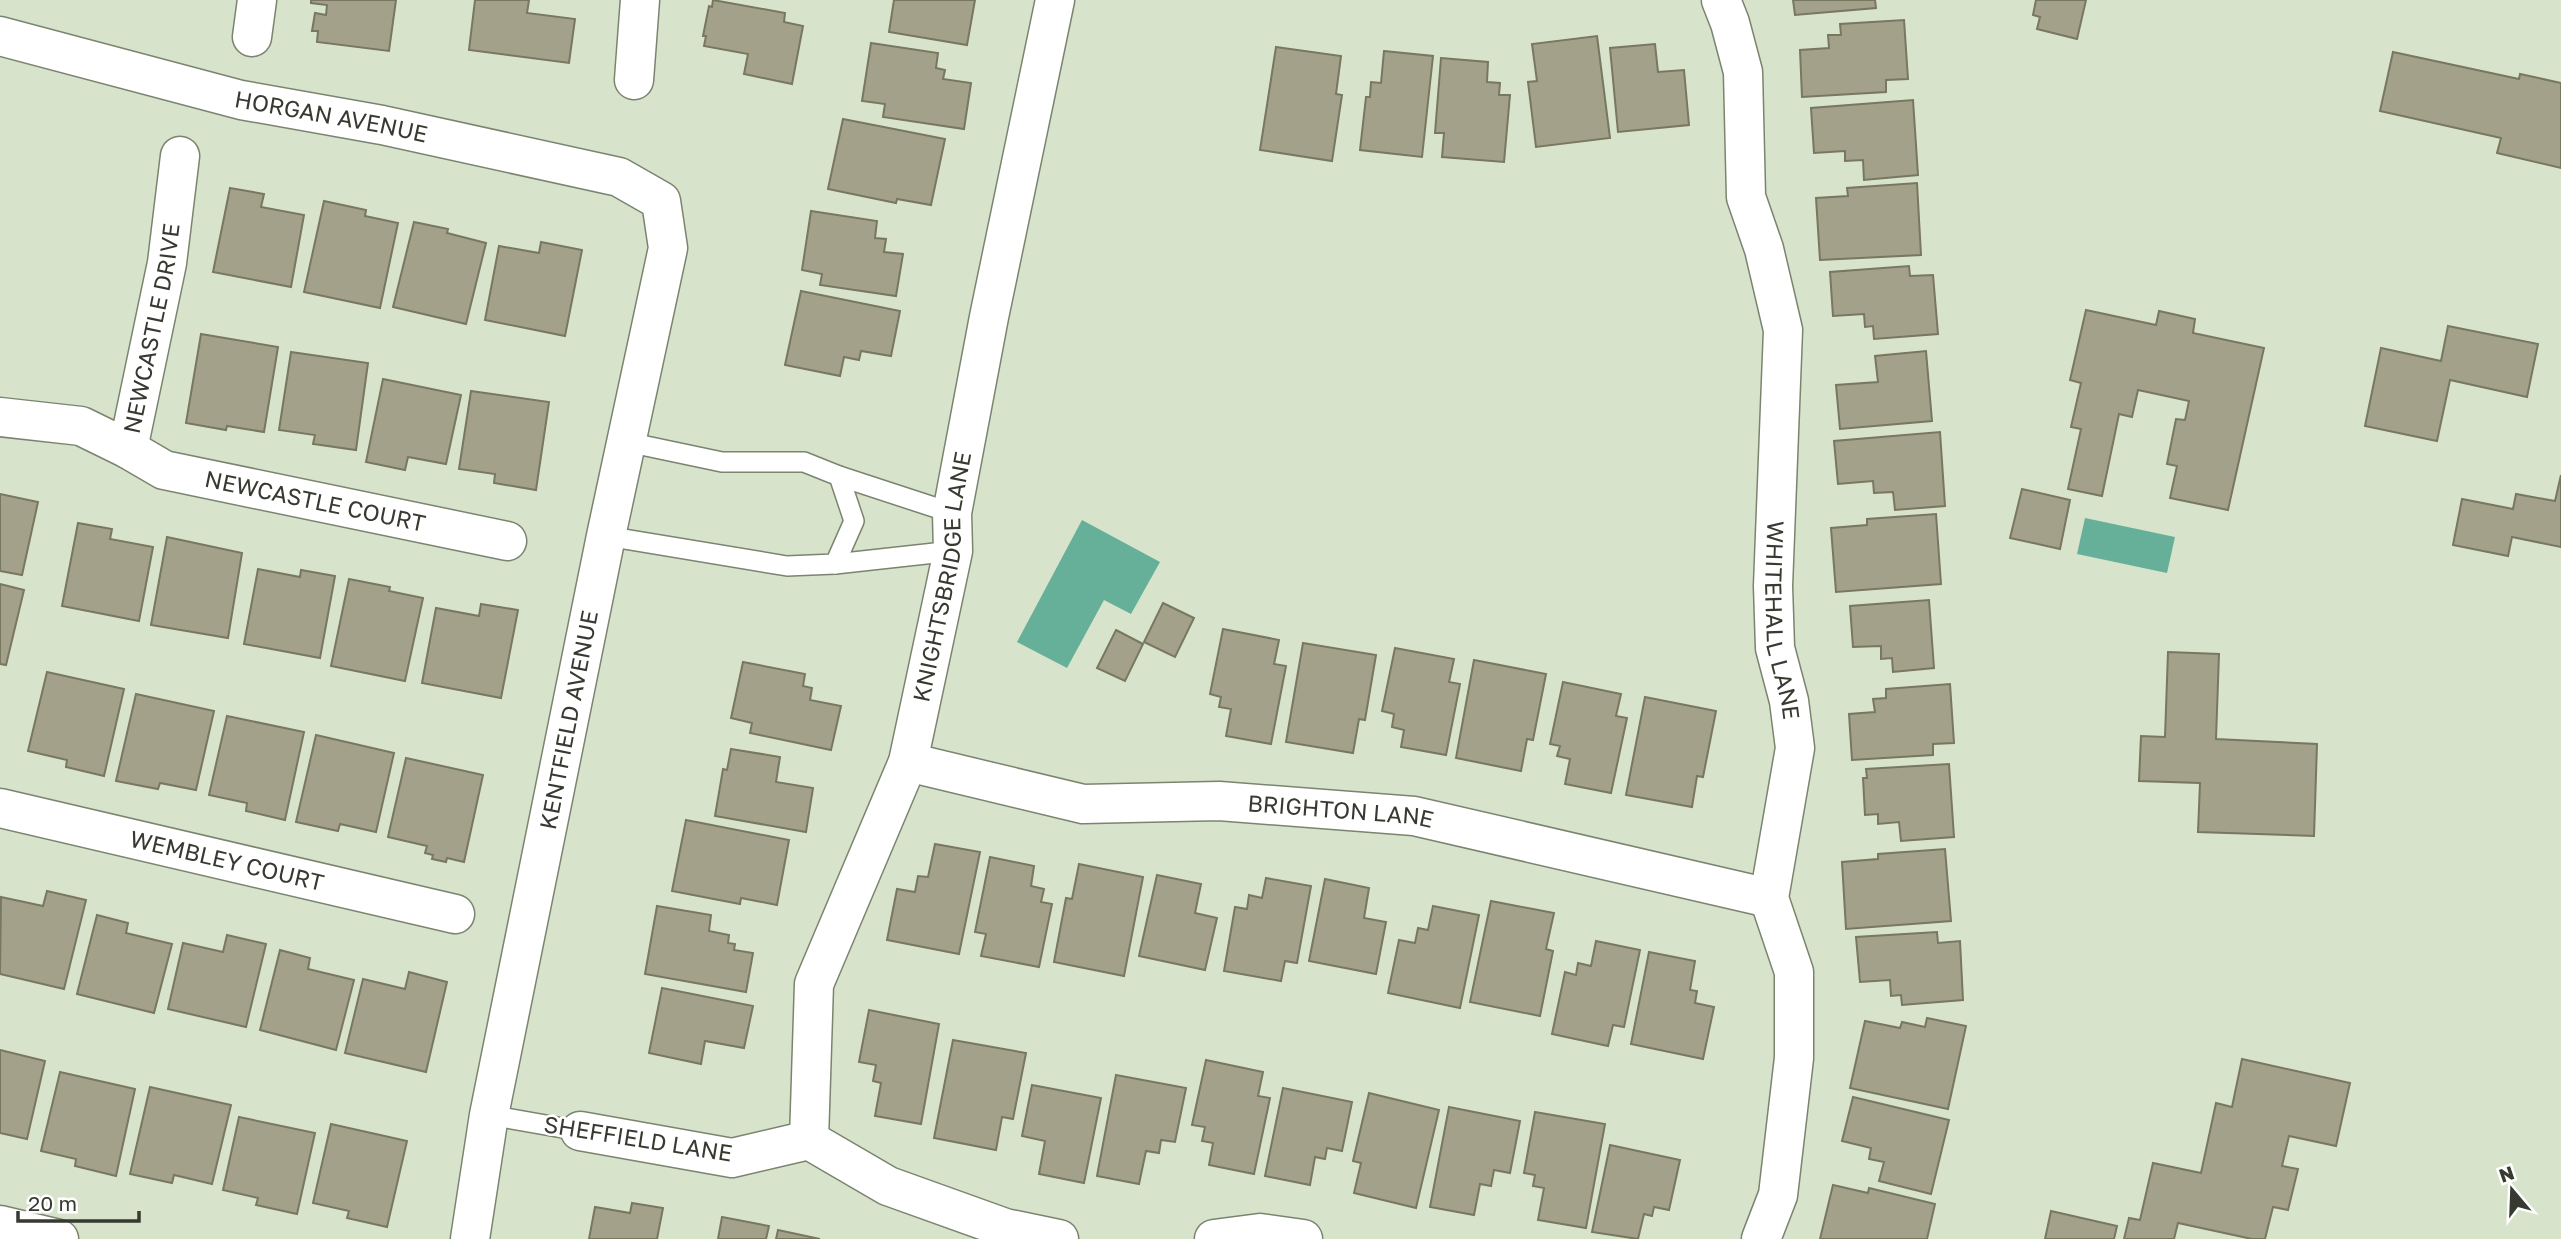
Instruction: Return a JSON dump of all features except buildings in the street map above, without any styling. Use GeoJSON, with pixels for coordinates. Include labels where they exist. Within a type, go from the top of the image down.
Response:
{"type":"FeatureCollection","features":[{"type":"Feature","properties":{"kind":"street"},"geometry":{"type":"LineString","coordinates":[[252,37],[257,0]]}},
{"type":"Feature","properties":{"kind":"street"},"geometry":{"type":"LineString","coordinates":[[634,80],[640,0]]}},
{"type":"Feature","properties":{"kind":"street","name":"KNIGHTSBRIDGE LANE"},"geometry":{"type":"LineString","coordinates":[[809,1140],[814,984],[908,762],[953,551],[953,513],[989,317],[1055,0]]}},
{"type":"Feature","properties":{"kind":"street","name":"WHITEHALL LANE"},"geometry":{"type":"LineString","coordinates":[[1721,0],[1743,72],[1746,197],[1764,249],[1783,330],[1773,598],[1775,648],[1788,701],[1795,748],[1769,898],[1794,972],[1794,1058],[1779,1195],[1760,1239]]}},
{"type":"Feature","properties":{"kind":"street","name":"HORGAN AVENUE"},"geometry":{"type":"LineString","coordinates":[[0,36],[241,100],[382,125],[619,177],[661,201]]}},
{"type":"Feature","properties":{"kind":"street","name":"NEWCASTLE DRIVE"},"geometry":{"type":"LineString","coordinates":[[0,417],[81,426],[128,449],[167,263],[180,156]]}},
{"type":"Feature","properties":{"kind":"street","name":"KENTFIELD AVENUE"},"geometry":{"type":"LineString","coordinates":[[470,1239],[489,1115],[606,536],[668,248],[661,201]]}},
{"type":"Feature","properties":{"kind":"street","name":"NEWCASTLE COURT"},"geometry":{"type":"LineString","coordinates":[[128,449],[164,470],[507,541]]}},
{"type":"Feature","properties":{"kind":"street","name":"BRIGHTON LANE"},"geometry":{"type":"LineString","coordinates":[[908,762],[1083,804],[1219,801],[1414,816],[1769,898]]}},
{"type":"Feature","properties":{"kind":"street","name":"WEMBLEY COURT"},"geometry":{"type":"LineString","coordinates":[[0,808],[455,914]]}},
{"type":"Feature","properties":{"kind":"street","name":"SHEFFIELD LANE"},"geometry":{"type":"LineString","coordinates":[[580,1131],[732,1158],[809,1140]]}},
{"type":"Feature","properties":{"kind":"street"},"geometry":{"type":"LineString","coordinates":[[809,1140],[888,1186],[1005,1228],[1059,1239]]}},
{"type":"Feature","properties":{"kind":"street"},"geometry":{"type":"LineString","coordinates":[[0,1225],[59,1239]]}},
{"type":"Feature","properties":{"kind":"street"},"geometry":{"type":"LineString","coordinates":[[1214,1239],[1260,1233],[1303,1239]]}},
{"type":"Feature","properties":{"kind":"lane"},"geometry":{"type":"LineString","coordinates":[[627,442],[722,462],[804,462],[953,513]]}},
{"type":"Feature","properties":{"kind":"lane"},"geometry":{"type":"LineString","coordinates":[[835,564],[854,521],[839,476]]}},
{"type":"Feature","properties":{"kind":"lane"},"geometry":{"type":"LineString","coordinates":[[606,536],[787,566],[835,564],[953,551]]}},
{"type":"Feature","properties":{"kind":"lane","name":"SHEFFIELD LANE"},"geometry":{"type":"LineString","coordinates":[[489,1115],[580,1131]]}},
{"type":"Feature","properties":{"kind":"water"},"geometry":{"type":"Polygon","coordinates":[[[2085,518],[2175,537],[2167,573],[2077,554],[2085,518]]]}},
{"type":"Feature","properties":{"kind":"water"},"geometry":{"type":"Polygon","coordinates":[[[1082,520],[1160,562],[1131,614],[1104,600],[1067,668],[1017,642],[1082,520]]]}}]}
